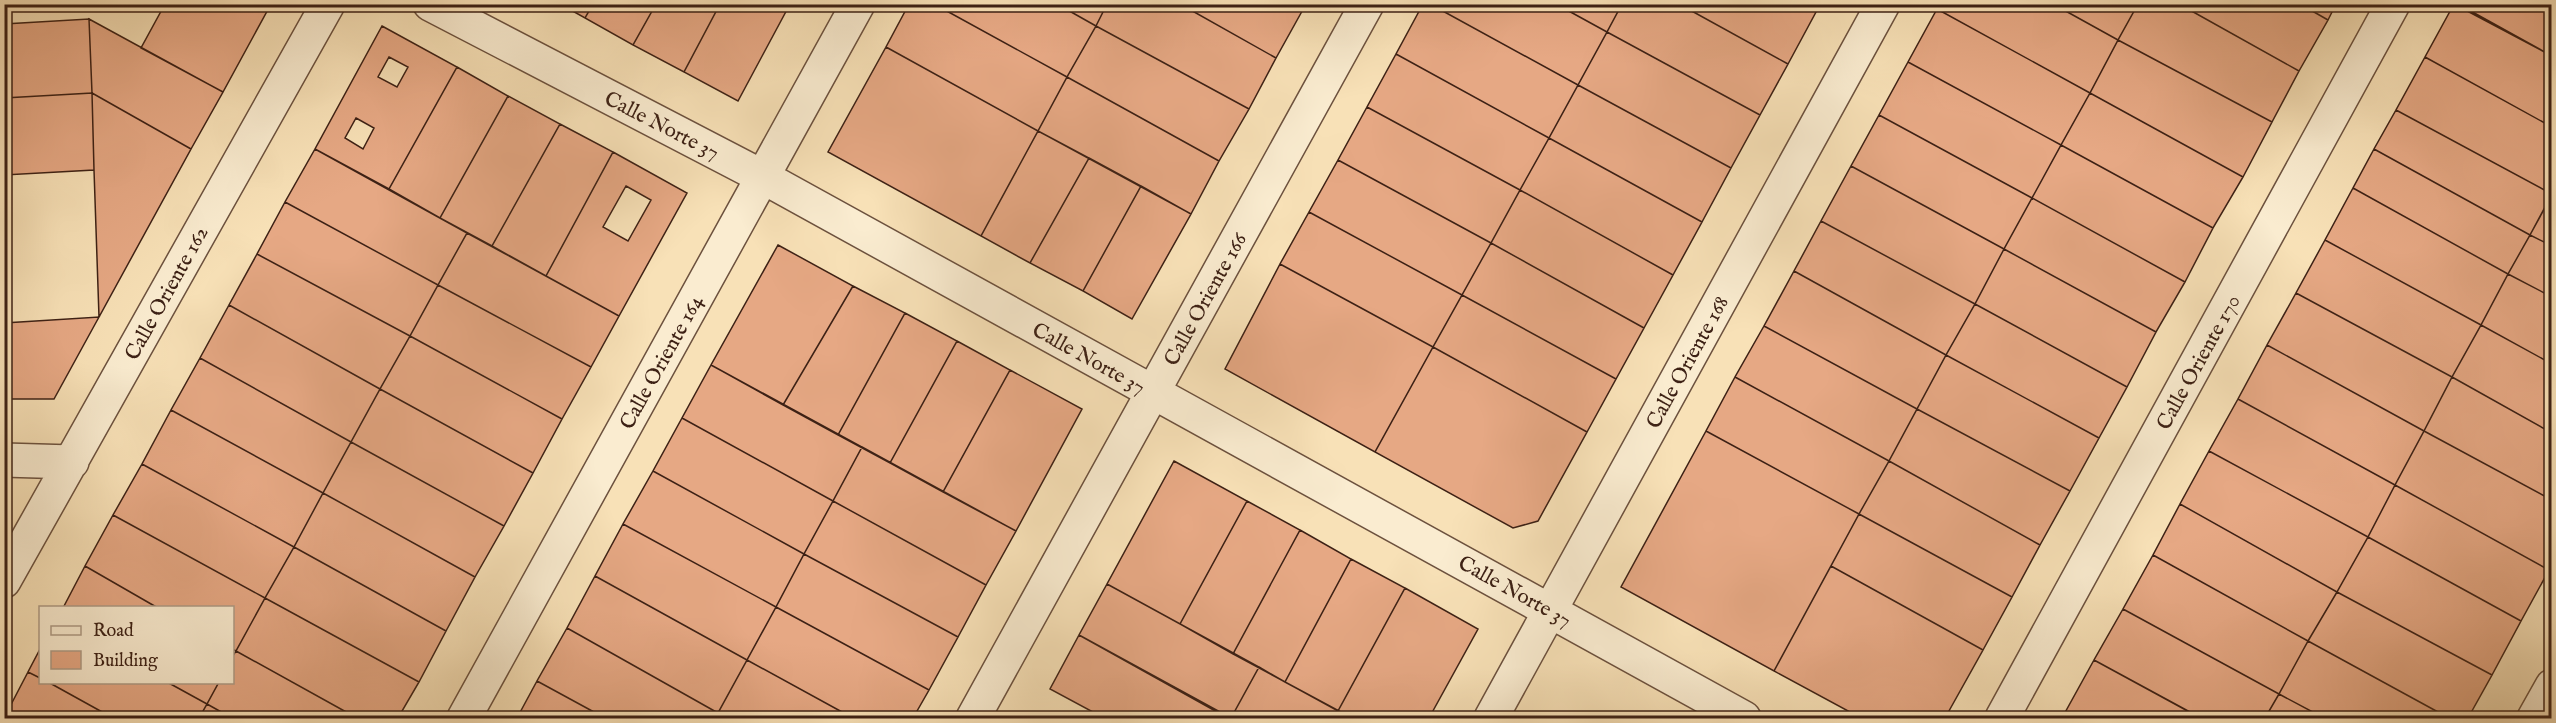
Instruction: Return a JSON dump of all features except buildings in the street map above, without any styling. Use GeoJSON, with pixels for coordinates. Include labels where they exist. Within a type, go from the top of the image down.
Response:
{"type":"FeatureCollection","features":[{"type":"Feature","properties":{"kind":"street","name":"Calle Oriente 162"},"geometry":{"type":"LineString","coordinates":[[4,581],[328,4]]}},
{"type":"Feature","properties":{"kind":"street","name":"Calle Norte 37"},"geometry":{"type":"LineString","coordinates":[[430,4],[763,177],[1744,718]]}},
{"type":"Feature","properties":{"kind":"street","name":"Calle Oriente 164"},"geometry":{"type":"LineString","coordinates":[[464,718],[858,4]]}},
{"type":"Feature","properties":{"kind":"street","name":"Calle Oriente 166"},"geometry":{"type":"LineString","coordinates":[[973,718],[1367,4]]}},
{"type":"Feature","properties":{"kind":"street","name":"Calle Oriente 168"},"geometry":{"type":"LineString","coordinates":[[1491,718],[1883,4]]}},
{"type":"Feature","properties":{"kind":"street","name":"Calle Oriente 170"},"geometry":{"type":"LineString","coordinates":[[2002,718],[2393,4]]}},
{"type":"Feature","properties":{"kind":"street"},"geometry":{"type":"LineString","coordinates":[[4,460],[72,462]]}},
{"type":"Feature","properties":{"kind":"street"},"geometry":{"type":"LineString","coordinates":[[2534,718],[2552,686]]}}]}
